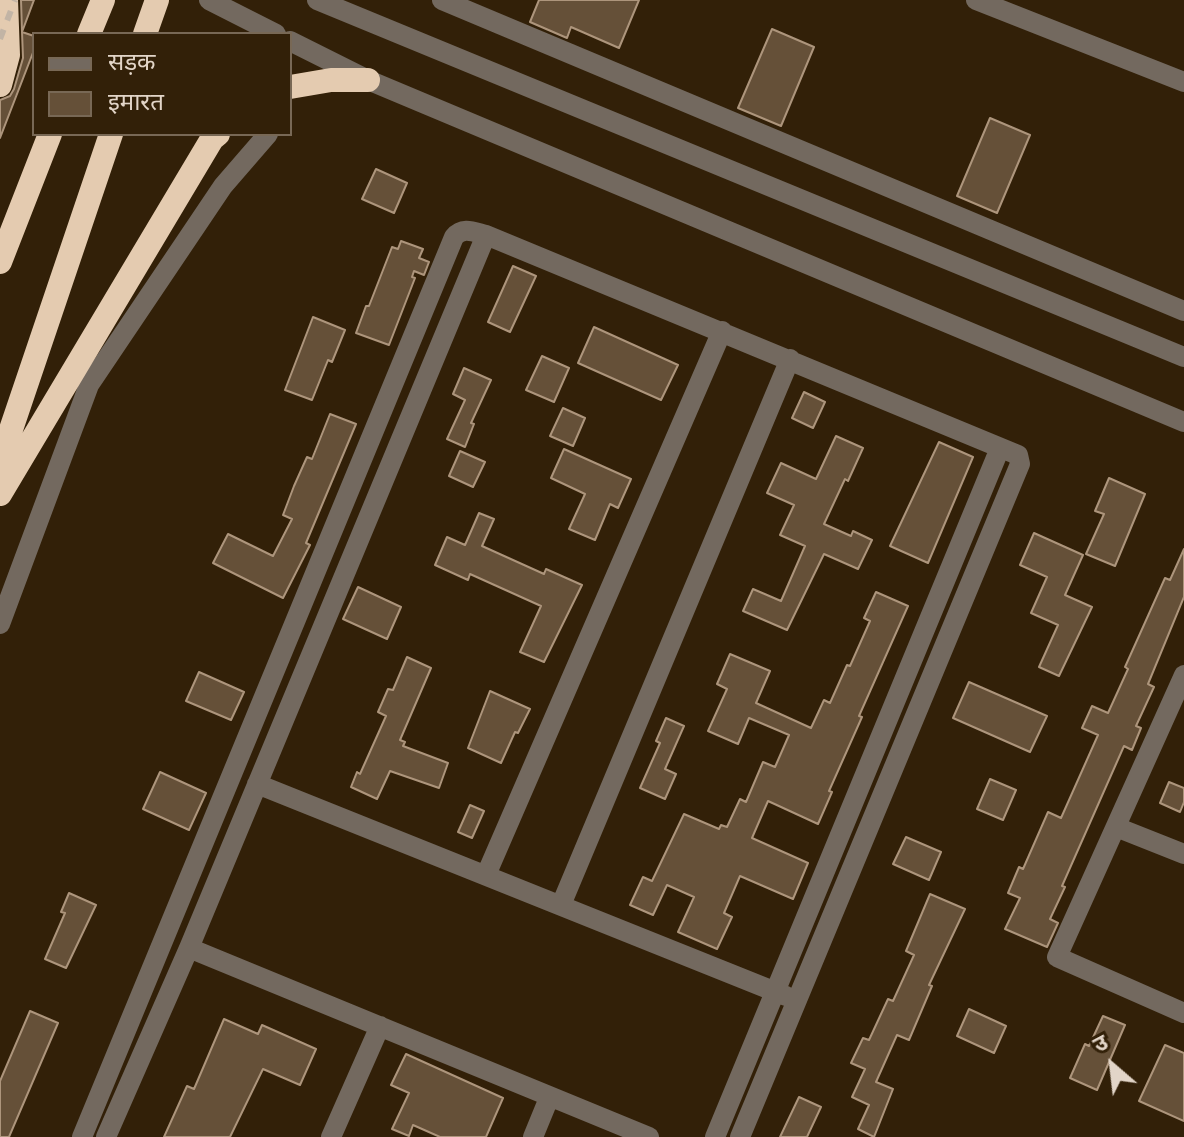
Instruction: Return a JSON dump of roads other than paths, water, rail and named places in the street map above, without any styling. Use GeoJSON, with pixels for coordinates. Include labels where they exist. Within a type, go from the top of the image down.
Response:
{"type":"FeatureCollection","features":[{"type":"Feature","properties":{"kind":"highway"},"geometry":{"type":"LineString","coordinates":[[0,85],[8,55],[6,0]]}},
{"type":"Feature","properties":{"kind":"highway"},"geometry":{"type":"LineString","coordinates":[[90,32],[102,2]]}},
{"type":"Feature","properties":{"kind":"highway"},"geometry":{"type":"LineString","coordinates":[[292,87],[331,80],[368,80]]}},
{"type":"Feature","properties":{"kind":"highway"},"geometry":{"type":"LineString","coordinates":[[0,262],[49,136]]}},
{"type":"Feature","properties":{"kind":"highway"},"geometry":{"type":"LineString","coordinates":[[0,462],[110,136]]}},
{"type":"Feature","properties":{"kind":"highway"},"geometry":{"type":"LineString","coordinates":[[0,494],[216,136]]}},
{"type":"Feature","properties":{"kind":"street"},"geometry":{"type":"LineString","coordinates":[[209,0],[272,32]]}},
{"type":"Feature","properties":{"kind":"street"},"geometry":{"type":"LineString","coordinates":[[317,0],[1184,357]]}},
{"type":"Feature","properties":{"kind":"street"},"geometry":{"type":"LineString","coordinates":[[442,0],[1184,311]]}},
{"type":"Feature","properties":{"kind":"street"},"geometry":{"type":"LineString","coordinates":[[976,0],[1184,82]]}},
{"type":"Feature","properties":{"kind":"street"},"geometry":{"type":"LineString","coordinates":[[292,42],[368,80],[1184,422]]}},
{"type":"Feature","properties":{"kind":"street"},"geometry":{"type":"LineString","coordinates":[[0,624],[89,385],[223,186],[266,136]]}},
{"type":"Feature","properties":{"kind":"street"},"geometry":{"type":"LineString","coordinates":[[82,1137],[454,237],[467,230],[722,331],[1018,455],[1020,464],[740,1137]]}},
{"type":"Feature","properties":{"kind":"street"},"geometry":{"type":"LineString","coordinates":[[106,1137],[189,948],[486,235]]}},
{"type":"Feature","properties":{"kind":"street"},"geometry":{"type":"LineString","coordinates":[[486,875],[722,331]]}},
{"type":"Feature","properties":{"kind":"street"},"geometry":{"type":"LineString","coordinates":[[561,905],[790,359]]}},
{"type":"Feature","properties":{"kind":"street"},"geometry":{"type":"LineString","coordinates":[[715,1137],[1000,448]]}},
{"type":"Feature","properties":{"kind":"street"},"geometry":{"type":"LineString","coordinates":[[915,654],[937,662]]}},
{"type":"Feature","properties":{"kind":"street"},"geometry":{"type":"LineString","coordinates":[[1184,675],[1057,957],[1184,1013]]}},
{"type":"Feature","properties":{"kind":"street"},"geometry":{"type":"LineString","coordinates":[[257,784],[797,1000]]}},
{"type":"Feature","properties":{"kind":"street"},"geometry":{"type":"LineString","coordinates":[[1116,827],[1184,854]]}},
{"type":"Feature","properties":{"kind":"street"},"geometry":{"type":"LineString","coordinates":[[189,948],[649,1137]]}},
{"type":"Feature","properties":{"kind":"street"},"geometry":{"type":"LineString","coordinates":[[331,1137],[380,1026]]}},
{"type":"Feature","properties":{"kind":"street"},"geometry":{"type":"LineString","coordinates":[[533,1137],[549,1098]]}},
{"type":"Feature","properties":{"kind":"railway"},"geometry":{"type":"LineString","coordinates":[[0,39],[15,0]]}}]}
